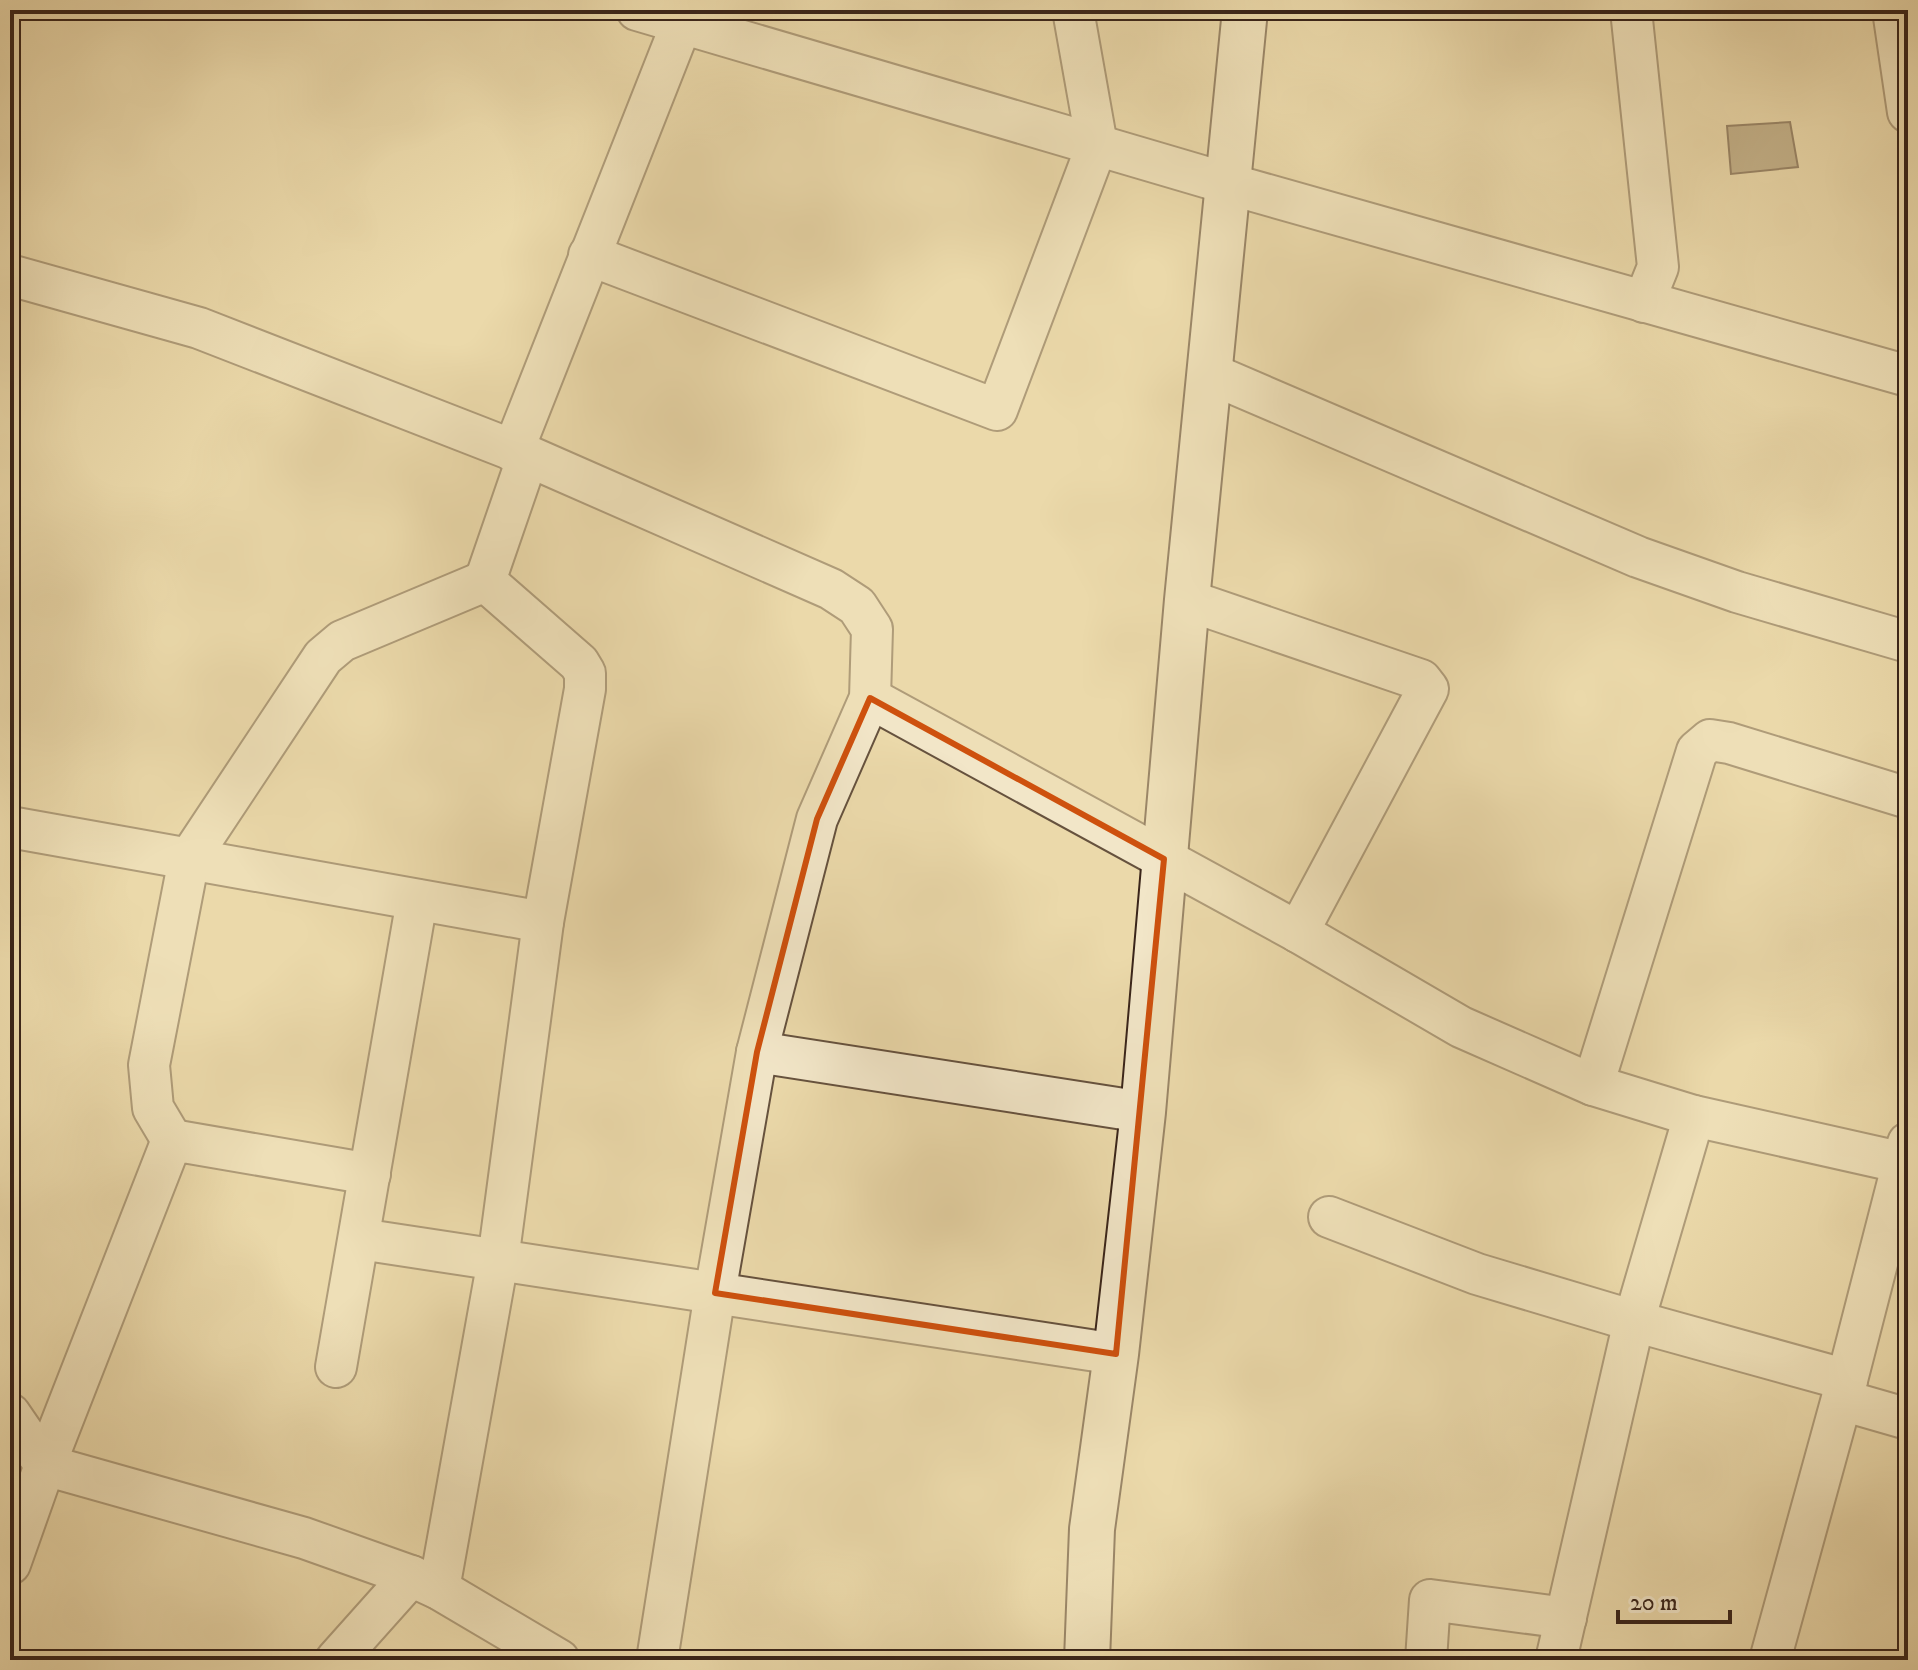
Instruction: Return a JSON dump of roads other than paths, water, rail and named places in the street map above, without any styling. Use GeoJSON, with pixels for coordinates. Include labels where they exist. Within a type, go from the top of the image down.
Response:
{"type":"FeatureCollection","features":[{"type":"Feature","properties":{"kind":"street"},"geometry":{"type":"LineString","coordinates":[[637,10],[684,17],[1229,184],[1908,376]]}},
{"type":"Feature","properties":{"kind":"street"},"geometry":{"type":"LineString","coordinates":[[589,255],[997,410],[1097,145],[1073,10]]}},
{"type":"Feature","properties":{"kind":"street"},"geometry":{"type":"LineString","coordinates":[[1087,1660],[1092,1529],[1116,1354],[1143,1112],[1187,600],[1245,10]]}},
{"type":"Feature","properties":{"kind":"street"},"geometry":{"type":"LineString","coordinates":[[1631,10],[1658,267],[1644,302]]}},
{"type":"Feature","properties":{"kind":"street"},"geometry":{"type":"LineString","coordinates":[[1893,10],[1908,112]]}},
{"type":"Feature","properties":{"kind":"street"},"geometry":{"type":"LineString","coordinates":[[485,581],[520,454],[589,255],[684,17]]}},
{"type":"Feature","properties":{"kind":"street"},"geometry":{"type":"LineString","coordinates":[[10,275],[199,328],[520,454],[831,589],[857,606],[872,629],[870,698],[817,819],[757,1052],[657,1660]]}},
{"type":"Feature","properties":{"kind":"street"},"geometry":{"type":"LineString","coordinates":[[1209,373],[1638,557],[1737,592],[1908,642]]}},
{"type":"Feature","properties":{"kind":"street"},"geometry":{"type":"LineString","coordinates":[[370,1174],[172,1140],[153,1108],[149,1065],[189,859],[323,657],[342,641],[485,581]]}},
{"type":"Feature","properties":{"kind":"street"},"geometry":{"type":"LineString","coordinates":[[336,1660],[425,1583],[498,1260],[543,922],[585,689],[585,673],[579,663],[485,581]]}},
{"type":"Feature","properties":{"kind":"street"},"geometry":{"type":"LineString","coordinates":[[1187,600],[1421,680],[1428,689],[1298,932]]}},
{"type":"Feature","properties":{"kind":"street"},"geometry":{"type":"LineString","coordinates":[[870,698],[1298,932],[1461,1027],[1593,1085],[1694,1116],[1906,1156],[1770,1660]]}},
{"type":"Feature","properties":{"kind":"street"},"geometry":{"type":"LineString","coordinates":[[1593,1085],[1697,751],[1710,740],[1729,743],[1908,798]]}},
{"type":"Feature","properties":{"kind":"street"},"geometry":{"type":"LineString","coordinates":[[10,827],[543,922]]}},
{"type":"Feature","properties":{"kind":"street"},"geometry":{"type":"LineString","coordinates":[[336,1367],[417,900]]}},
{"type":"Feature","properties":{"kind":"street"},"geometry":{"type":"LineString","coordinates":[[757,1052],[1143,1112]]}},
{"type":"Feature","properties":{"kind":"street"},"geometry":{"type":"LineString","coordinates":[[1556,1660],[1634,1321],[1694,1116]]}},
{"type":"Feature","properties":{"kind":"street"},"geometry":{"type":"LineString","coordinates":[[10,1564],[45,1465],[172,1140]]}},
{"type":"Feature","properties":{"kind":"street"},"geometry":{"type":"LineString","coordinates":[[1329,1217],[1477,1274],[1634,1321],[1844,1390],[1908,1419]]}},
{"type":"Feature","properties":{"kind":"street"},"geometry":{"type":"LineString","coordinates":[[360,1239],[1116,1354]]}},
{"type":"Feature","properties":{"kind":"street"},"geometry":{"type":"LineString","coordinates":[[10,1414],[45,1465],[304,1538],[425,1583],[559,1660]]}},
{"type":"Feature","properties":{"kind":"street"},"geometry":{"type":"LineString","coordinates":[[1426,1660],[1430,1600],[1566,1618]]}}]}
